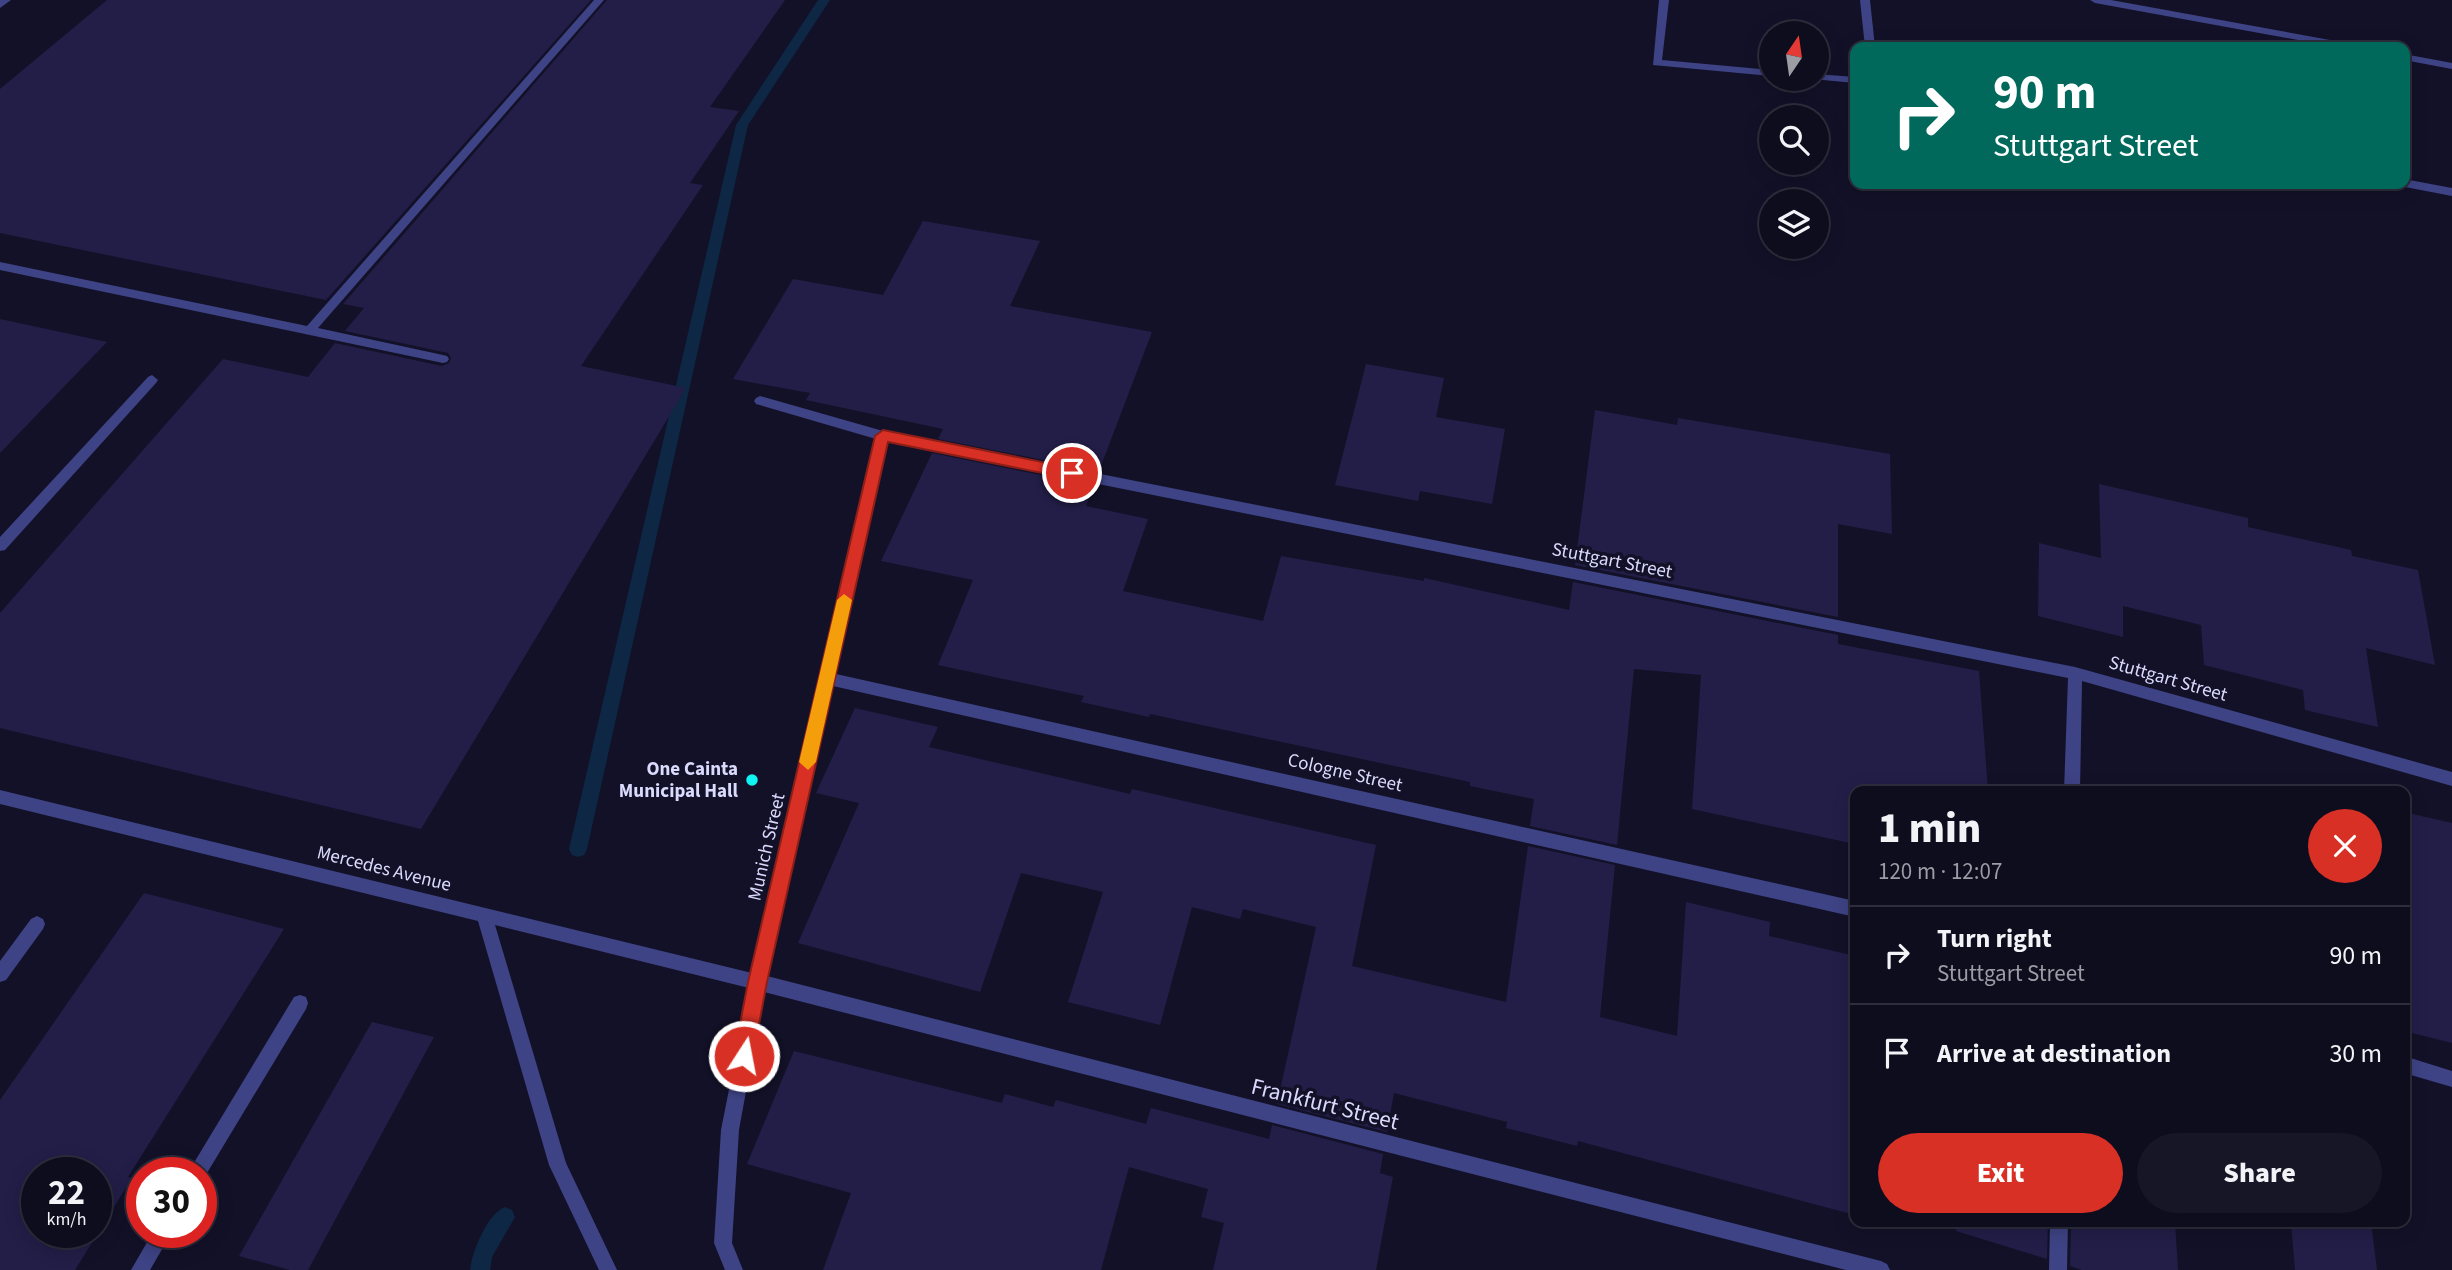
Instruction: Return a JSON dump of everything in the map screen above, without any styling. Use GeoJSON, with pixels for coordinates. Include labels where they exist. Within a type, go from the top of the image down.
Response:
{"type":"FeatureCollection","features":[{"type":"Feature","properties":{"kind":"street"},"geometry":{"type":"LineString","coordinates":[[0,5],[6,0]]}},
{"type":"Feature","properties":{"kind":"street"},"geometry":{"type":"LineString","coordinates":[[310,330],[599,0]]}},
{"type":"Feature","properties":{"kind":"street"},"geometry":{"type":"LineString","coordinates":[[1664,0],[1657,63],[1759,72]]}},
{"type":"Feature","properties":{"kind":"street"},"geometry":{"type":"LineString","coordinates":[[1865,0],[1869,42]]}},
{"type":"Feature","properties":{"kind":"street"},"geometry":{"type":"LineString","coordinates":[[2095,0],[2325,42]]}},
{"type":"Feature","properties":{"kind":"street"},"geometry":{"type":"LineString","coordinates":[[2410,58],[2452,66]]}},
{"type":"Feature","properties":{"kind":"street"},"geometry":{"type":"LineString","coordinates":[[1829,78],[1850,80]]}},
{"type":"Feature","properties":{"kind":"street"},"geometry":{"type":"LineString","coordinates":[[2410,184],[2452,192]]}},
{"type":"Feature","properties":{"kind":"street"},"geometry":{"type":"LineString","coordinates":[[0,266],[443,359]]}},
{"type":"Feature","properties":{"kind":"street"},"geometry":{"type":"LineString","coordinates":[[0,546],[152,380]]}},
{"type":"Feature","properties":{"kind":"street","name":"Stuttgart Street"},"geometry":{"type":"LineString","coordinates":[[760,401],[883,436],[2075,673],[2452,779]]}},
{"type":"Feature","properties":{"kind":"street","name":"Munich Street"},"geometry":{"type":"LineString","coordinates":[[734,1270],[723,1244],[730,1130],[758,982],[883,436]]}},
{"type":"Feature","properties":{"kind":"street"},"geometry":{"type":"LineString","coordinates":[[2072,786],[2075,673]]}},
{"type":"Feature","properties":{"kind":"street","name":"Cologne Street"},"geometry":{"type":"LineString","coordinates":[[827,678],[1850,908]]}},
{"type":"Feature","properties":{"kind":"street","name":"Mercedes Avenue"},"geometry":{"type":"LineString","coordinates":[[0,797],[758,982]]}},
{"type":"Feature","properties":{"kind":"street"},"geometry":{"type":"LineString","coordinates":[[484,915],[558,1166],[608,1270]]}},
{"type":"Feature","properties":{"kind":"street"},"geometry":{"type":"LineString","coordinates":[[0,974],[37,924]]}},
{"type":"Feature","properties":{"kind":"street","name":"Frankfurt Street"},"geometry":{"type":"LineString","coordinates":[[758,982],[1881,1270]]}},
{"type":"Feature","properties":{"kind":"street"},"geometry":{"type":"LineString","coordinates":[[207,1157],[300,1003]]}},
{"type":"Feature","properties":{"kind":"street"},"geometry":{"type":"LineString","coordinates":[[2410,1066],[2452,1080]]}},
{"type":"Feature","properties":{"kind":"street"},"geometry":{"type":"LineString","coordinates":[[2058,1270],[2059,1227]]}},
{"type":"Feature","properties":{"kind":"street"},"geometry":{"type":"LineString","coordinates":[[140,1270],[153,1248]]}},
{"type":"Feature","properties":{"kind":"building"},"geometry":{"type":"Polygon","coordinates":[[[107,0],[591,0],[326,300],[0,233],[0,89],[107,0]]]}},
{"type":"Feature","properties":{"kind":"building"},"geometry":{"type":"Polygon","coordinates":[[[607,0],[785,0],[710,107],[739,111],[690,183],[703,185],[581,366],[686,388],[421,829],[0,728],[0,613],[223,359],[308,377],[335,343],[442,366],[449,363],[451,358],[448,353],[345,331],[364,308],[343,304],[607,0]]]}},
{"type":"Feature","properties":{"kind":"building"},"geometry":{"type":"Polygon","coordinates":[[[923,221],[1040,241],[1010,306],[1152,332],[1099,471],[938,439],[943,429],[806,400],[810,393],[733,379],[793,279],[883,295],[923,221]]]}},
{"type":"Feature","properties":{"kind":"building"},"geometry":{"type":"Polygon","coordinates":[[[0,319],[107,342],[0,453],[0,319]]]}},
{"type":"Feature","properties":{"kind":"building"},"geometry":{"type":"Polygon","coordinates":[[[1366,364],[1444,378],[1436,417],[1505,429],[1492,504],[1420,491],[1418,501],[1335,485],[1366,364]]]}},
{"type":"Feature","properties":{"kind":"building"},"geometry":{"type":"Polygon","coordinates":[[[1595,410],[1677,425],[1678,418],[1890,454],[1892,534],[1838,524],[1838,617],[1575,565],[1595,410]]]}},
{"type":"Feature","properties":{"kind":"building"},"geometry":{"type":"Polygon","coordinates":[[[932,453],[1094,486],[1086,506],[1148,519],[1123,591],[1263,621],[1281,556],[1424,581],[1424,578],[1569,610],[1573,582],[1838,635],[1838,644],[1979,671],[1988,786],[1850,786],[1850,843],[1692,809],[1701,675],[1634,669],[1617,845],[1530,826],[1534,799],[1470,786],[1470,782],[1150,714],[1149,717],[1081,702],[1084,696],[938,665],[973,580],[881,561],[932,453]]]}},
{"type":"Feature","properties":{"kind":"building"},"geometry":{"type":"Polygon","coordinates":[[[2099,484],[2248,518],[2248,527],[2351,550],[2352,556],[2418,570],[2435,665],[2366,648],[2378,727],[2305,710],[2303,690],[2204,665],[2201,625],[2123,606],[2123,637],[2038,616],[2039,543],[2101,558],[2099,484]]]}},
{"type":"Feature","properties":{"kind":"building"},"geometry":{"type":"Polygon","coordinates":[[[855,708],[938,727],[929,747],[1130,794],[1132,789],[1376,845],[1352,966],[1506,1002],[1528,846],[1615,865],[1600,1017],[1677,1036],[1686,902],[1770,922],[1769,936],[1850,955],[1850,1214],[1578,1141],[1577,1146],[1506,1128],[1507,1122],[1394,1093],[1387,1132],[1277,1104],[1316,927],[1243,909],[1240,919],[1192,907],[1160,1025],[1068,1002],[1103,892],[1021,873],[980,992],[798,943],[859,803],[816,793],[855,708]]]}},
{"type":"Feature","properties":{"kind":"building"},"geometry":{"type":"Polygon","coordinates":[[[2410,813],[2452,823],[2452,1043],[2410,1032],[2410,813]]]}},
{"type":"Feature","properties":{"kind":"building"},"geometry":{"type":"Polygon","coordinates":[[[144,893],[284,929],[141,1157],[126,1157],[126,1188],[112,1210],[112,1157],[21,1157],[21,1248],[89,1248],[75,1270],[0,1270],[0,1100],[144,893]]]}},
{"type":"Feature","properties":{"kind":"building"},"geometry":{"type":"Polygon","coordinates":[[[372,1022],[434,1037],[308,1270],[290,1270],[239,1256],[372,1022]]]}},
{"type":"Feature","properties":{"kind":"building"},"geometry":{"type":"Polygon","coordinates":[[[794,1051],[1002,1103],[1005,1094],[1053,1107],[1056,1100],[1146,1124],[1151,1108],[1269,1139],[1272,1125],[1383,1154],[1380,1173],[1393,1177],[1376,1270],[1213,1270],[1224,1223],[1201,1217],[1208,1189],[1129,1167],[1101,1270],[823,1270],[851,1193],[747,1164],[794,1051]]]}},
{"type":"Feature","properties":{"kind":"building"},"geometry":{"type":"Polygon","coordinates":[[[1957,1227],[2048,1227],[2047,1259],[1956,1231],[1957,1227]]]}},
{"type":"Feature","properties":{"kind":"building"},"geometry":{"type":"Polygon","coordinates":[[[2071,1227],[2175,1227],[2178,1270],[2082,1270],[2070,1266],[2071,1227]]]}},
{"type":"Feature","properties":{"kind":"building"},"geometry":{"type":"Polygon","coordinates":[[[2291,1227],[2372,1227],[2377,1270],[2295,1270],[2291,1227]]]}},
{"type":"Feature","properties":{"kind":"waterway"},"geometry":{"type":"LineString","coordinates":[[578,849],[742,125],[824,0]]}},
{"type":"Feature","properties":{"kind":"waterway"},"geometry":{"type":"LineString","coordinates":[[480,1270],[482,1254],[505,1217]]}},
{"type":"Feature","properties":{"kind":"slow traffic"},"geometry":{"type":"LineString","coordinates":[[808,762],[844,600]]}},
{"type":"Feature","properties":{"kind":"place","name":"One Cainta Municipal Hall"},"geometry":{"type":"Point","coordinates":[752,780]}},
{"type":"Feature","properties":{"kind":"route"},"geometry":{"type":"LineString","coordinates":[[744,1056],[758,982],[883,436],[1072,473]]}}]}
